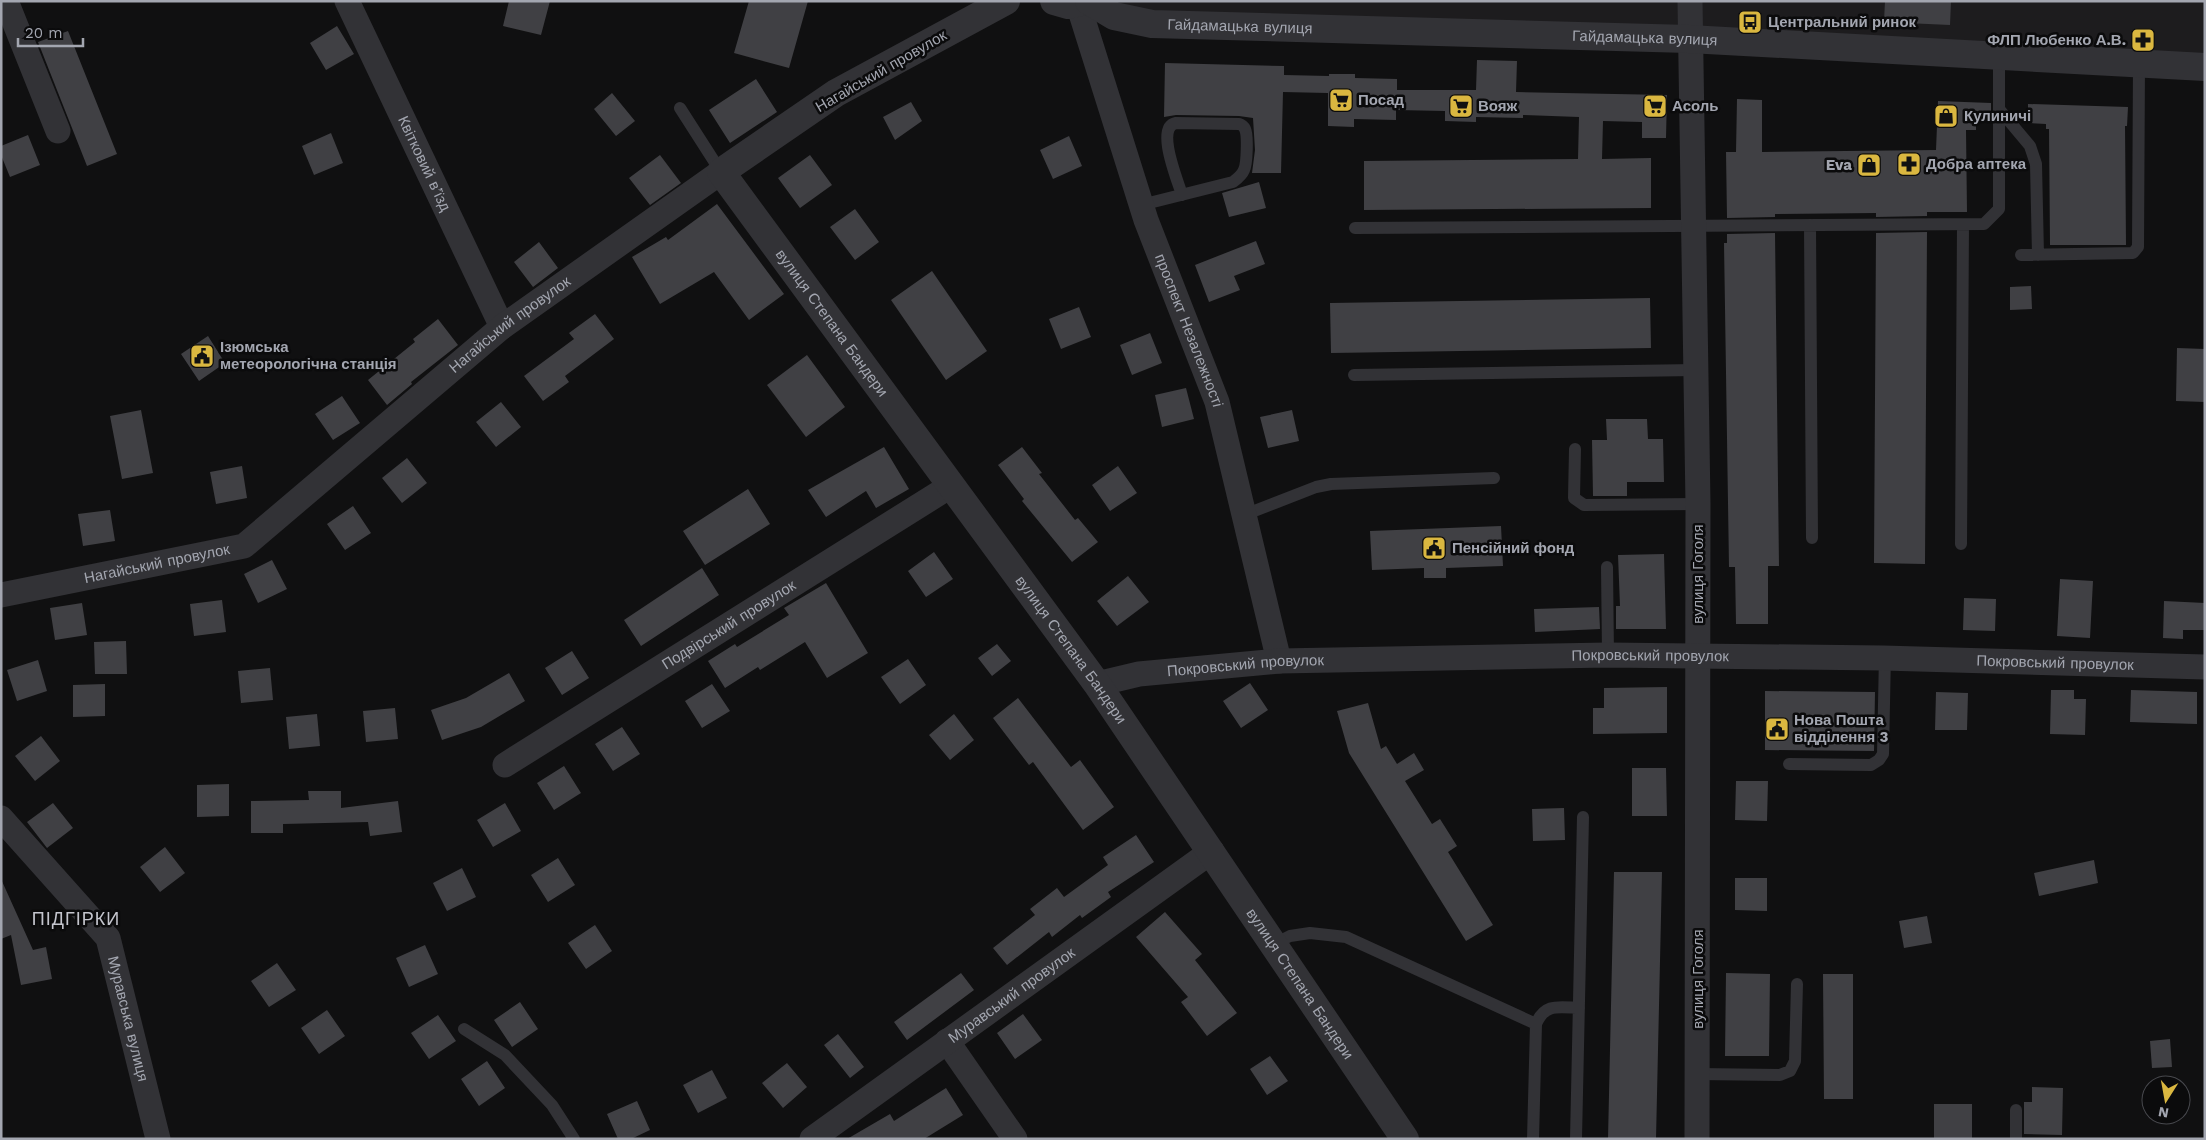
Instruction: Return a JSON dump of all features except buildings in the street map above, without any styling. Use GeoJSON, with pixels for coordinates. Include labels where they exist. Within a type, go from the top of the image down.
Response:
{"type":"FeatureCollection","features":[{"type":"Feature","properties":{"kind":"street"},"geometry":{"type":"LineString","coordinates":[[6,1],[58,131]]}},
{"type":"Feature","properties":{"kind":"street","name":"Квітковий в’їзд"},"geometry":{"type":"LineString","coordinates":[[346,1],[502,327]]}},
{"type":"Feature","properties":{"kind":"street","name":"Нагайський провулок"},"geometry":{"type":"LineString","coordinates":[[1,595],[244,546],[502,327],[836,93],[1006,1]]}},
{"type":"Feature","properties":{"kind":"street","name":"вулиця Гоголя"},"geometry":{"type":"LineString","coordinates":[[1690,1],[1689,39],[1696,370],[1699,655],[1697,1139]]}},
{"type":"Feature","properties":{"kind":"street","name":"Гайдамацька вулиця"},"geometry":{"type":"LineString","coordinates":[[1076,2],[1114,16],[1152,24],[1689,39],[2205,67]]}},
{"type":"Feature","properties":{"kind":"street","name":"проспект Незалежності"},"geometry":{"type":"LineString","coordinates":[[1076,2],[1141,206],[1217,402],[1279,661]]}},
{"type":"Feature","properties":{"kind":"street","name":"вулиця Степана Бандери"},"geometry":{"type":"LineString","coordinates":[[722,172],[1097,684],[1212,851],[1405,1139]]}},
{"type":"Feature","properties":{"kind":"street","name":"Подвірський провулок"},"geometry":{"type":"LineString","coordinates":[[506,765],[952,485]]}},
{"type":"Feature","properties":{"kind":"street","name":"Покровський провулок"},"geometry":{"type":"LineString","coordinates":[[1097,684],[1139,674],[1279,661],[1608,655],[1883,658],[2205,667]]}},
{"type":"Feature","properties":{"kind":"street","name":"Муравська вулиця"},"geometry":{"type":"LineString","coordinates":[[1,818],[108,938],[158,1139]]}},
{"type":"Feature","properties":{"kind":"street","name":"Муравський провулок"},"geometry":{"type":"LineString","coordinates":[[812,1139],[1212,851]]}},
{"type":"Feature","properties":{"kind":"street"},"geometry":{"type":"LineString","coordinates":[[947,1041],[1015,1139]]}},
{"type":"Feature","properties":{"kind":"lane"},"geometry":{"type":"LineString","coordinates":[[1355,228],[1984,224],[1999,209],[1999,55]]}},
{"type":"Feature","properties":{"kind":"lane"},"geometry":{"type":"LineString","coordinates":[[2021,255],[2133,253],[2138,247],[2140,63]]}},
{"type":"Feature","properties":{"kind":"lane"},"geometry":{"type":"LineString","coordinates":[[680,108],[722,172]]}},
{"type":"Feature","properties":{"kind":"lane"},"geometry":{"type":"LineString","coordinates":[[1998,109],[2034,154],[2036,164],[2038,254]]}},
{"type":"Feature","properties":{"kind":"lane"},"geometry":{"type":"LineString","coordinates":[[1141,206],[1233,182],[1239,178],[1244,170],[1246,160],[1246,130],[1244,126],[1239,124],[1176,123],[1171,124],[1167,128],[1166,140],[1182,195]]}},
{"type":"Feature","properties":{"kind":"lane"},"geometry":{"type":"LineString","coordinates":[[1961,544],[1963,224]]}},
{"type":"Feature","properties":{"kind":"lane"},"geometry":{"type":"LineString","coordinates":[[1810,225],[1812,538]]}},
{"type":"Feature","properties":{"kind":"lane"},"geometry":{"type":"LineString","coordinates":[[1354,375],[1696,370]]}},
{"type":"Feature","properties":{"kind":"lane"},"geometry":{"type":"LineString","coordinates":[[1575,448],[1574,498],[1584,506],[1698,504]]}},
{"type":"Feature","properties":{"kind":"lane"},"geometry":{"type":"LineString","coordinates":[[1244,515],[1316,487],[1331,484],[1494,478]]}},
{"type":"Feature","properties":{"kind":"lane"},"geometry":{"type":"LineString","coordinates":[[1607,567],[1608,655]]}},
{"type":"Feature","properties":{"kind":"lane"},"geometry":{"type":"LineString","coordinates":[[1789,764],[1871,765],[1878,760],[1883,754],[1885,649]]}},
{"type":"Feature","properties":{"kind":"lane"},"geometry":{"type":"LineString","coordinates":[[1576,1139],[1583,817]]}},
{"type":"Feature","properties":{"kind":"lane"},"geometry":{"type":"LineString","coordinates":[[1274,944],[1290,936],[1310,932],[1346,937],[1536,1024]]}},
{"type":"Feature","properties":{"kind":"lane"},"geometry":{"type":"LineString","coordinates":[[1697,1074],[1780,1075],[1790,1071],[1795,1060],[1797,984]]}},
{"type":"Feature","properties":{"kind":"lane"},"geometry":{"type":"LineString","coordinates":[[1533,1139],[1536,1024],[1540,1014],[1548,1009],[1556,1007],[1579,1008]]}},
{"type":"Feature","properties":{"kind":"lane"},"geometry":{"type":"LineString","coordinates":[[464,1029],[505,1055],[552,1105],[574,1139]]}},
{"type":"Feature","properties":{"kind":"lane"},"geometry":{"type":"LineString","coordinates":[[2016,1110],[2016,1139]]}},
{"type":"Feature","properties":{"kind":"shaded area","name":"Центральний ринок"},"geometry":{"type":"Polygon","coordinates":[[[1089,1],[2205,1],[2205,67],[1152,24],[1089,1]]]}},
{"type":"Feature","properties":{"kind":"place","name":"Центральний ринок"},"geometry":{"type":"Point","coordinates":[1750,22]}},
{"type":"Feature","properties":{"kind":"place","name":"ФЛП Любенко А.В."},"geometry":{"type":"Point","coordinates":[2143,40]}},
{"type":"Feature","properties":{"kind":"place","name":"Посад"},"geometry":{"type":"Point","coordinates":[1341,100]}},
{"type":"Feature","properties":{"kind":"place","name":"Вояж"},"geometry":{"type":"Point","coordinates":[1461,106]}},
{"type":"Feature","properties":{"kind":"place","name":"Асоль"},"geometry":{"type":"Point","coordinates":[1655,106]}},
{"type":"Feature","properties":{"kind":"place","name":"Кулиничі"},"geometry":{"type":"Point","coordinates":[1946,116]}},
{"type":"Feature","properties":{"kind":"place","name":"Добра аптека"},"geometry":{"type":"Point","coordinates":[1909,164]}},
{"type":"Feature","properties":{"kind":"place","name":"Eva"},"geometry":{"type":"Point","coordinates":[1869,165]}},
{"type":"Feature","properties":{"kind":"place","name":"Ізюмська метеорологічна станція"},"geometry":{"type":"Point","coordinates":[202,356]}},
{"type":"Feature","properties":{"kind":"place","name":"Пенсійний фонд"},"geometry":{"type":"Point","coordinates":[1434,548]}},
{"type":"Feature","properties":{"kind":"place","name":"Нова Пошта відділення 3"},"geometry":{"type":"Point","coordinates":[1777,729]}},
{"type":"Feature","properties":{"kind":"district","name":"ПІДГІРКИ"},"geometry":{"type":"Point","coordinates":[76,919]}}]}
